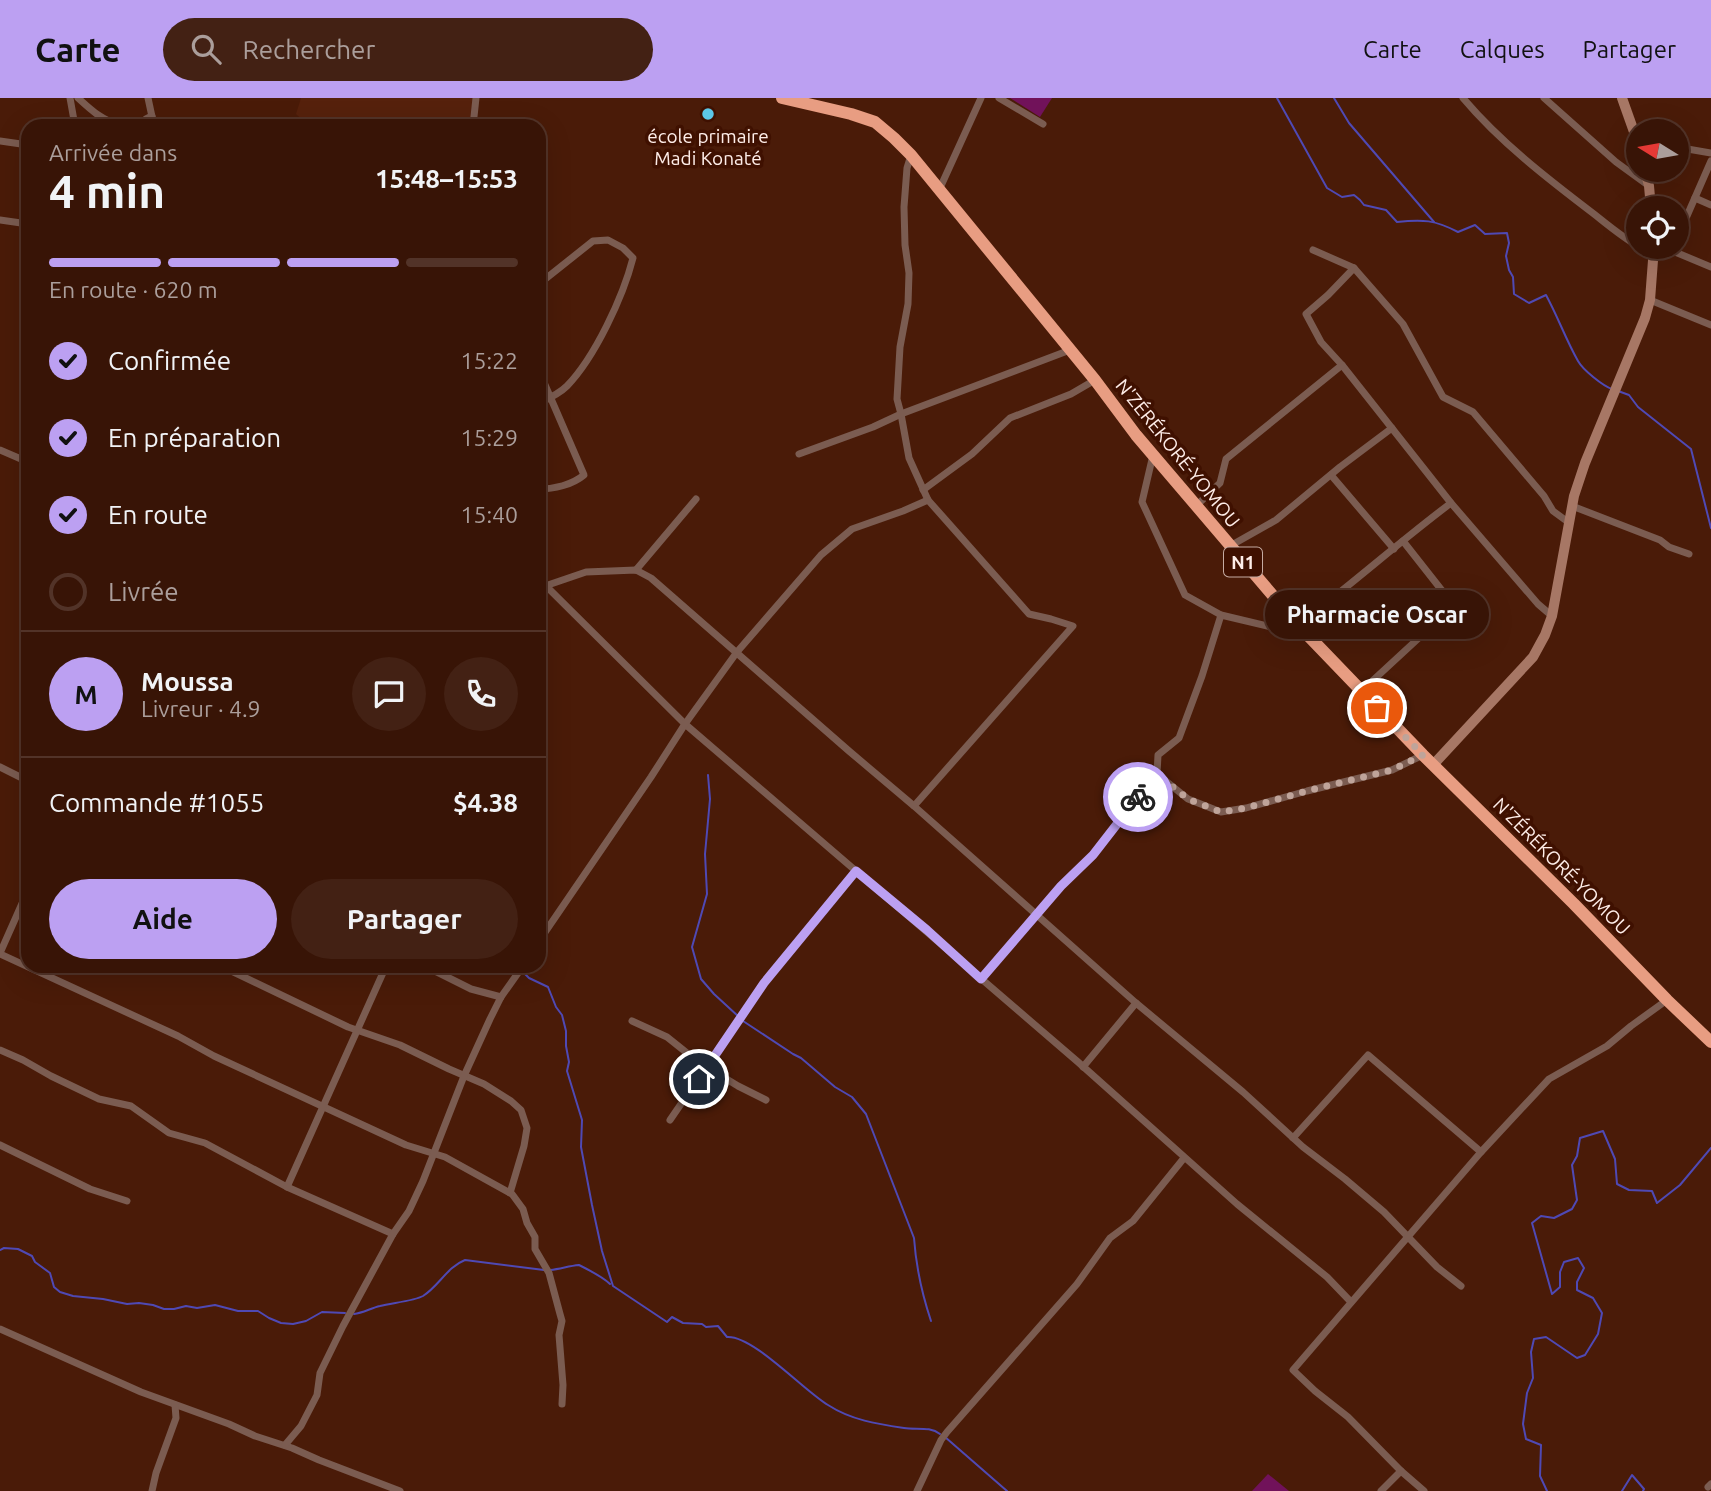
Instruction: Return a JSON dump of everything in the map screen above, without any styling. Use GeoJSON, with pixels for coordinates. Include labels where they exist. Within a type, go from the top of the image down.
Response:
{"type":"FeatureCollection","features":[{"type":"Feature","properties":{"kind":"highway","name":"N'ZÉRÉKORÉ-YOMOU"},"geometry":{"type":"LineString","coordinates":[[782,98],[821,103],[874,122],[911,155],[1153,455],[1298,625],[1423,755],[1711,1042]]}},
{"type":"Feature","properties":{"kind":"street"},"geometry":{"type":"LineString","coordinates":[[70,98],[74,119]]}},
{"type":"Feature","properties":{"kind":"street"},"geometry":{"type":"LineString","coordinates":[[78,98],[104,119]]}},
{"type":"Feature","properties":{"kind":"street"},"geometry":{"type":"LineString","coordinates":[[148,98],[153,119]]}},
{"type":"Feature","properties":{"kind":"street"},"geometry":{"type":"LineString","coordinates":[[474,119],[476,98]]}},
{"type":"Feature","properties":{"kind":"street"},"geometry":{"type":"LineString","coordinates":[[940,188],[981,98]]}},
{"type":"Feature","properties":{"kind":"street"},"geometry":{"type":"LineString","coordinates":[[999,98],[1043,124]]}},
{"type":"Feature","properties":{"kind":"street"},"geometry":{"type":"LineString","coordinates":[[1463,98],[1505,140],[1563,191],[1626,237]]}},
{"type":"Feature","properties":{"kind":"street"},"geometry":{"type":"LineString","coordinates":[[1544,98],[1616,162],[1649,186]]}},
{"type":"Feature","properties":{"kind":"street"},"geometry":{"type":"LineString","coordinates":[[1622,98],[1629,119]]}},
{"type":"Feature","properties":{"kind":"street"},"geometry":{"type":"LineString","coordinates":[[146,119],[152,116]]}},
{"type":"Feature","properties":{"kind":"street"},"geometry":{"type":"LineString","coordinates":[[0,141],[21,144]]}},
{"type":"Feature","properties":{"kind":"street"},"geometry":{"type":"LineString","coordinates":[[1689,149],[1711,153]]}},
{"type":"Feature","properties":{"kind":"street"},"geometry":{"type":"LineString","coordinates":[[911,155],[906,168],[904,207],[909,272],[908,304],[900,347],[897,399],[909,458],[928,500],[1029,614],[1073,626],[914,806]]}},
{"type":"Feature","properties":{"kind":"street"},"geometry":{"type":"LineString","coordinates":[[1689,212],[1711,161]]}},
{"type":"Feature","properties":{"kind":"street"},"geometry":{"type":"LineString","coordinates":[[1648,182],[1650,196]]}},
{"type":"Feature","properties":{"kind":"street"},"geometry":{"type":"LineString","coordinates":[[1695,198],[1711,205]]}},
{"type":"Feature","properties":{"kind":"street"},"geometry":{"type":"LineString","coordinates":[[0,220],[21,223]]}},
{"type":"Feature","properties":{"kind":"street"},"geometry":{"type":"LineString","coordinates":[[546,278],[593,241],[608,240],[623,248],[633,258],[629,276],[617,304],[584,365],[565,388],[546,400]]}},
{"type":"Feature","properties":{"kind":"street"},"geometry":{"type":"LineString","coordinates":[[1313,250],[1354,268],[1403,324],[1443,397],[1473,412],[1544,496],[1553,511],[1568,522]]}},
{"type":"Feature","properties":{"kind":"street"},"geometry":{"type":"LineString","coordinates":[[1689,257],[1711,267]]}},
{"type":"Feature","properties":{"kind":"street"},"geometry":{"type":"LineString","coordinates":[[1433,765],[1533,657],[1545,635],[1552,617],[1572,506],[1585,463],[1645,318],[1656,259]]}},
{"type":"Feature","properties":{"kind":"street"},"geometry":{"type":"LineString","coordinates":[[1354,268],[1307,314],[1321,342],[1451,503],[1552,617]]}},
{"type":"Feature","properties":{"kind":"street"},"geometry":{"type":"LineString","coordinates":[[1650,300],[1711,325]]}},
{"type":"Feature","properties":{"kind":"street"},"geometry":{"type":"LineString","coordinates":[[800,454],[1070,350]]}},
{"type":"Feature","properties":{"kind":"street"},"geometry":{"type":"LineString","coordinates":[[1196,506],[1220,483],[1226,459],[1342,365]]}},
{"type":"Feature","properties":{"kind":"street"},"geometry":{"type":"LineString","coordinates":[[923,490],[953,470],[1010,418],[1071,394],[1095,380]]}},
{"type":"Feature","properties":{"kind":"street"},"geometry":{"type":"LineString","coordinates":[[546,389],[584,475],[578,480],[546,489]]}},
{"type":"Feature","properties":{"kind":"street"},"geometry":{"type":"LineString","coordinates":[[1230,546],[1276,520],[1392,428]]}},
{"type":"Feature","properties":{"kind":"street"},"geometry":{"type":"LineString","coordinates":[[0,450],[21,459]]}},
{"type":"Feature","properties":{"kind":"street"},"geometry":{"type":"LineString","coordinates":[[1153,455],[1142,502],[1185,595],[1221,615],[1310,636]]}},
{"type":"Feature","properties":{"kind":"street"},"geometry":{"type":"LineString","coordinates":[[1331,475],[1394,549]]}},
{"type":"Feature","properties":{"kind":"street"},"geometry":{"type":"LineString","coordinates":[[636,570],[696,499]]}},
{"type":"Feature","properties":{"kind":"street"},"geometry":{"type":"LineString","coordinates":[[546,931],[685,724],[737,652],[821,555],[852,529],[928,500]]}},
{"type":"Feature","properties":{"kind":"street"},"geometry":{"type":"LineString","coordinates":[[1298,625],[1451,503]]}},
{"type":"Feature","properties":{"kind":"street"},"geometry":{"type":"LineString","coordinates":[[1572,506],[1689,554]]}},
{"type":"Feature","properties":{"kind":"street"},"geometry":{"type":"LineString","coordinates":[[1362,692],[1448,611],[1451,603],[1403,541]]}},
{"type":"Feature","properties":{"kind":"street"},"geometry":{"type":"LineString","coordinates":[[546,584],[586,572],[636,570],[651,578],[1136,1003],[1243,1092],[1293,1138],[1345,1179],[1409,1236],[1437,1267],[1461,1286]]}},
{"type":"Feature","properties":{"kind":"street"},"geometry":{"type":"LineString","coordinates":[[546,591],[685,724],[927,930],[1237,1203],[1327,1277],[1351,1302]]}},
{"type":"Feature","properties":{"kind":"street"},"geometry":{"type":"LineString","coordinates":[[981,979],[1061,886],[1093,855],[1157,774],[1158,755],[1179,738],[1221,615]]}},
{"type":"Feature","properties":{"kind":"street"},"geometry":{"type":"LineString","coordinates":[[1157,774],[1188,799],[1221,812],[1392,770],[1423,755]]}},
{"type":"Feature","properties":{"kind":"street"},"geometry":{"type":"LineString","coordinates":[[0,766],[21,777]]}},
{"type":"Feature","properties":{"kind":"street"},"geometry":{"type":"LineString","coordinates":[[670,1120],[764,983],[856,871]]}},
{"type":"Feature","properties":{"kind":"street"},"geometry":{"type":"LineString","coordinates":[[21,906],[0,954],[21,964]]}},
{"type":"Feature","properties":{"kind":"street"},"geometry":{"type":"LineString","coordinates":[[41,973],[406,1145],[451,1160],[510,1193],[519,1202],[535,1237],[537,1256],[549,1273],[562,1321],[559,1335],[562,1404]]}},
{"type":"Feature","properties":{"kind":"street"},"geometry":{"type":"LineString","coordinates":[[236,973],[357,1030],[400,1045],[484,1084],[511,1101],[521,1110],[527,1128],[510,1193]]}},
{"type":"Feature","properties":{"kind":"street"},"geometry":{"type":"LineString","coordinates":[[287,1187],[383,973]]}},
{"type":"Feature","properties":{"kind":"street"},"geometry":{"type":"LineString","coordinates":[[439,973],[471,989],[501,998]]}},
{"type":"Feature","properties":{"kind":"street"},"geometry":{"type":"LineString","coordinates":[[285,1445],[301,1426],[317,1395],[320,1373],[343,1326],[393,1234],[409,1211],[464,1076],[501,998],[518,973]]}},
{"type":"Feature","properties":{"kind":"street"},"geometry":{"type":"LineString","coordinates":[[1424,1491],[1348,1416],[1293,1370],[1480,1152],[1549,1079],[1607,1046],[1667,1000]]}},
{"type":"Feature","properties":{"kind":"street"},"geometry":{"type":"LineString","coordinates":[[1083,1067],[1136,1003]]}},
{"type":"Feature","properties":{"kind":"street"},"geometry":{"type":"LineString","coordinates":[[632,1021],[667,1037],[697,1061],[766,1100]]}},
{"type":"Feature","properties":{"kind":"street"},"geometry":{"type":"LineString","coordinates":[[0,1050],[99,1099],[131,1106],[169,1133],[205,1143],[287,1187],[393,1234]]}},
{"type":"Feature","properties":{"kind":"street"},"geometry":{"type":"LineString","coordinates":[[1293,1138],[1368,1055],[1480,1152]]}},
{"type":"Feature","properties":{"kind":"street"},"geometry":{"type":"LineString","coordinates":[[0,1145],[90,1189],[127,1200]]}},
{"type":"Feature","properties":{"kind":"street"},"geometry":{"type":"LineString","coordinates":[[917,1491],[947,1432],[1077,1284],[1110,1238],[1133,1221],[1185,1158]]}},
{"type":"Feature","properties":{"kind":"street"},"geometry":{"type":"LineString","coordinates":[[0,1329],[77,1365],[175,1405],[400,1491]]}},
{"type":"Feature","properties":{"kind":"street"},"geometry":{"type":"LineString","coordinates":[[152,1491],[176,1418],[175,1405]]}},
{"type":"Feature","properties":{"kind":"street"},"geometry":{"type":"LineString","coordinates":[[1381,1491],[1401,1471]]}},
{"type":"Feature","properties":{"kind":"shaded area"},"geometry":{"type":"Polygon","coordinates":[[[301,98],[476,98],[474,119],[301,119],[296,114],[301,98]]]}},
{"type":"Feature","properties":{"kind":"shaded area"},"geometry":{"type":"Polygon","coordinates":[[[1010,98],[1052,98],[1040,117],[1010,98]]]}},
{"type":"Feature","properties":{"kind":"shaded area"},"geometry":{"type":"Polygon","coordinates":[[[1268,1474],[1289,1491],[1252,1491],[1268,1474]]]}},
{"type":"Feature","properties":{"kind":"waterway"},"geometry":{"type":"LineString","coordinates":[[1277,98],[1327,188],[1342,197],[1354,195],[1364,205],[1386,210],[1397,222],[1429,221],[1458,232],[1475,225],[1485,234],[1507,233],[1509,243],[1506,256],[1513,277],[1514,294],[1529,303],[1546,295],[1581,365],[1612,389]]}},
{"type":"Feature","properties":{"kind":"waterway"},"geometry":{"type":"LineString","coordinates":[[1334,98],[1349,123],[1434,222]]}},
{"type":"Feature","properties":{"kind":"waterway"},"geometry":{"type":"LineString","coordinates":[[1618,391],[1629,395],[1638,407],[1691,449],[1711,528]]}},
{"type":"Feature","properties":{"kind":"waterway"},"geometry":{"type":"LineString","coordinates":[[708,775],[710,799],[705,854],[707,894],[692,947],[701,979],[739,1017]]}},
{"type":"Feature","properties":{"kind":"waterway"},"geometry":{"type":"LineString","coordinates":[[524,973],[548,987],[562,1015],[569,1062],[567,1071],[582,1120],[581,1147],[602,1251],[613,1286],[667,1322],[672,1317],[683,1323],[718,1326],[727,1337],[738,1339],[764,1354],[818,1398],[846,1414],[874,1423],[927,1429],[940,1434]]}},
{"type":"Feature","properties":{"kind":"waterway"},"geometry":{"type":"LineString","coordinates":[[743,1021],[801,1058],[835,1087],[852,1097],[866,1114],[914,1238],[920,1280],[931,1321]]}},
{"type":"Feature","properties":{"kind":"waterway"},"geometry":{"type":"LineString","coordinates":[[1547,1491],[1540,1476],[1541,1445],[1526,1439],[1523,1424],[1527,1393],[1533,1378],[1531,1352],[1534,1339],[1546,1337],[1577,1358],[1585,1355],[1598,1334],[1602,1313],[1593,1298],[1577,1290],[1577,1282],[1584,1268],[1578,1258],[1564,1262],[1560,1272],[1560,1287],[1552,1294],[1532,1223],[1541,1216],[1554,1218],[1572,1209],[1577,1200],[1572,1165],[1577,1156],[1580,1138],[1603,1131],[1615,1159],[1617,1184],[1629,1190],[1652,1191],[1657,1203],[1680,1185],[1711,1148]]}},
{"type":"Feature","properties":{"kind":"waterway"},"geometry":{"type":"LineString","coordinates":[[0,1250],[18,1249],[32,1256],[35,1262],[50,1273],[54,1287],[73,1296],[127,1304],[139,1303],[164,1309],[215,1305],[238,1311],[258,1311],[281,1323],[293,1324],[306,1321],[322,1312],[345,1313]]}},
{"type":"Feature","properties":{"kind":"waterway"},"geometry":{"type":"LineString","coordinates":[[354,1314],[423,1296],[453,1267],[465,1260],[544,1270]]}},
{"type":"Feature","properties":{"kind":"waterway"},"geometry":{"type":"LineString","coordinates":[[550,1270],[579,1265],[610,1284]]}},
{"type":"Feature","properties":{"kind":"waterway"},"geometry":{"type":"LineString","coordinates":[[945,1437],[1007,1491]]}},
{"type":"Feature","properties":{"kind":"waterway"},"geometry":{"type":"LineString","coordinates":[[1622,1491],[1632,1475],[1643,1491]]}},
{"type":"Feature","properties":{"kind":"way so far"},"geometry":{"type":"LineString","coordinates":[[1138,797],[1157,774],[1188,799],[1221,812],[1392,770],[1423,755],[1377,708]]}},
{"type":"Feature","properties":{"kind":"place","name":"école primaire Madi Konaté"},"geometry":{"type":"Point","coordinates":[708,114]}},
{"type":"Feature","properties":{"kind":"place","name":"Pharmacie Oscar"},"geometry":{"type":"Point","coordinates":[1377,708]}},
{"type":"Feature","properties":{"kind":"route"},"geometry":{"type":"LineString","coordinates":[[699,1079],[764,983],[856,871],[981,979],[1061,886],[1093,855],[1138,797]]}}]}
